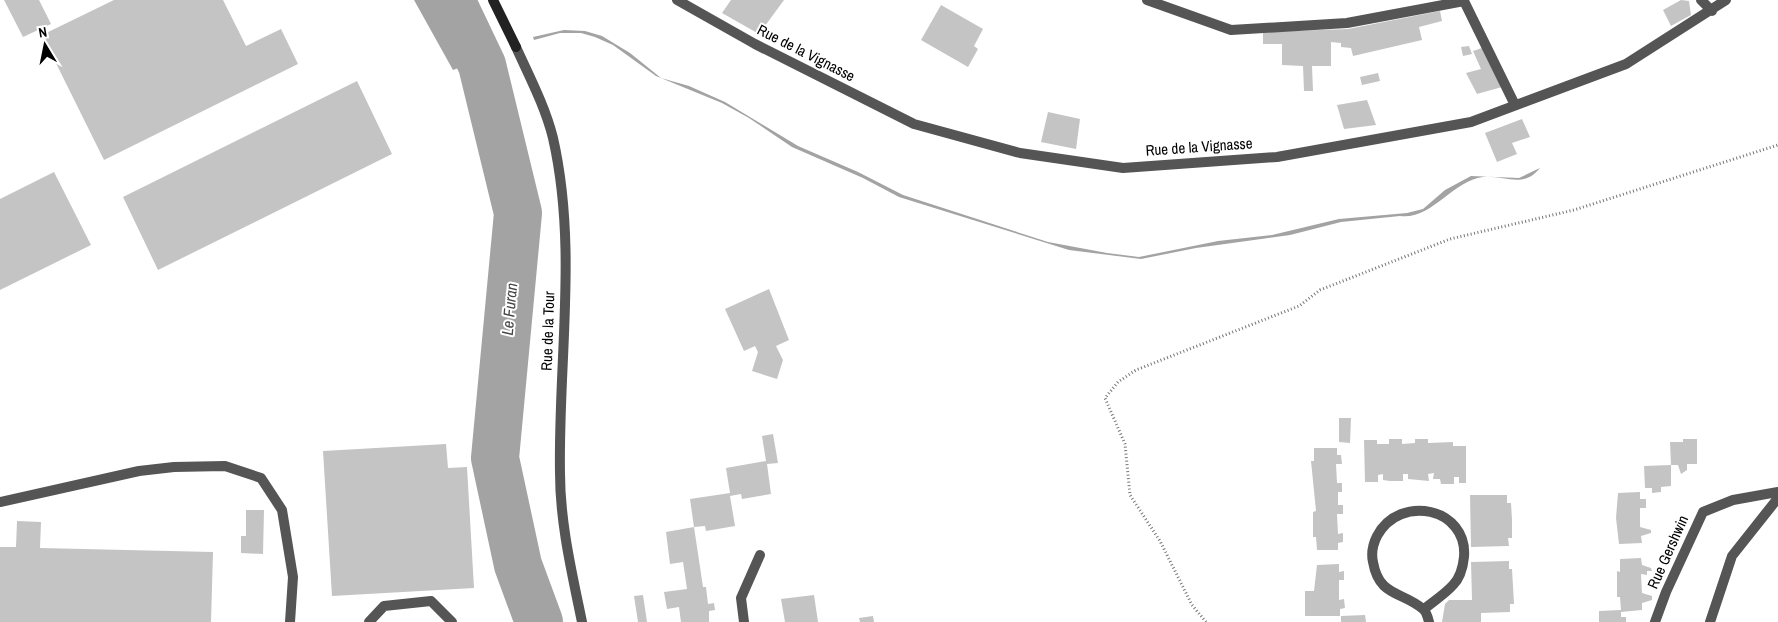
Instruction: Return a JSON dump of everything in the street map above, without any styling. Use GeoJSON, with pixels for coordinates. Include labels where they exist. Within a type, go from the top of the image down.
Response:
{"type":"FeatureCollection","features":[{"type":"Feature","properties":{"kind":"main road"},"geometry":{"type":"LineString","coordinates":[[493,0],[516,47]]}},
{"type":"Feature","properties":{"kind":"street","name":"Rue de la Vignasse"},"geometry":{"type":"LineString","coordinates":[[677,0],[754,44],[914,124],[1020,153],[1123,168],[1277,157],[1471,122],[1626,64],[1712,11],[1726,0]]}},
{"type":"Feature","properties":{"kind":"street"},"geometry":{"type":"LineString","coordinates":[[1147,0],[1231,30],[1346,23],[1464,1],[1515,105]]}},
{"type":"Feature","properties":{"kind":"street"},"geometry":{"type":"LineString","coordinates":[[1701,0],[1712,11]]}},
{"type":"Feature","properties":{"kind":"street","name":"Rue de la Tour"},"geometry":{"type":"LineString","coordinates":[[516,47],[537,92],[552,136],[566,225],[560,474],[563,527],[582,622]]}},
{"type":"Feature","properties":{"kind":"street"},"geometry":{"type":"LineString","coordinates":[[0,502],[139,471],[174,467],[225,466],[261,478],[282,510],[293,577],[290,622]]}},
{"type":"Feature","properties":{"kind":"street","name":"Rue Gershwin"},"geometry":{"type":"LineString","coordinates":[[1656,622],[1666,592],[1703,512],[1733,500],[1778,492]]}},
{"type":"Feature","properties":{"kind":"street"},"geometry":{"type":"LineString","coordinates":[[1710,622],[1732,556],[1778,498]]}},
{"type":"Feature","properties":{"kind":"street"},"geometry":{"type":"LineString","coordinates":[[1424,609],[1454,584],[1463,568],[1464,550],[1459,533],[1447,520],[1431,511],[1413,510],[1396,515],[1382,527],[1374,543],[1372,561],[1378,578],[1389,592],[1424,609],[1429,622]]}},
{"type":"Feature","properties":{"kind":"street"},"geometry":{"type":"LineString","coordinates":[[744,622],[741,598],[760,555]]}},
{"type":"Feature","properties":{"kind":"street"},"geometry":{"type":"LineString","coordinates":[[369,622],[384,606],[431,602],[452,622]]}},
{"type":"Feature","properties":{"kind":"path"},"geometry":{"type":"LineString","coordinates":[[1206,622],[1192,605],[1160,541],[1130,495],[1125,444],[1105,398],[1118,382],[1136,370],[1299,306],[1320,290],[1450,239],[1574,210],[1778,145]]}},
{"type":"Feature","properties":{"kind":"shaded area"},"geometry":{"type":"Polygon","coordinates":[[[414,0],[473,0],[498,53],[453,70],[414,0]]]}},
{"type":"Feature","properties":{"kind":"shaded area"},"geometry":{"type":"Polygon","coordinates":[[[564,30],[585,31],[602,36],[630,53],[661,78],[689,86],[725,102],[798,146],[858,172],[903,195],[1048,242],[1107,253],[1139,257],[1218,241],[1272,235],[1339,219],[1407,213],[1423,209],[1445,190],[1471,176],[1519,178],[1540,168],[1534,174],[1521,180],[1483,177],[1472,180],[1461,185],[1422,212],[1411,216],[1341,222],[1290,235],[1196,248],[1141,259],[1069,250],[899,197],[863,178],[792,147],[749,118],[722,103],[656,76],[613,45],[595,37],[581,33],[560,33],[534,40],[533,37],[564,30]]]}},
{"type":"Feature","properties":{"kind":"building"},"geometry":{"type":"Polygon","coordinates":[[[4,0],[39,0],[51,24],[23,37],[4,0]]]}},
{"type":"Feature","properties":{"kind":"building"},"geometry":{"type":"Polygon","coordinates":[[[114,0],[223,0],[246,46],[281,29],[298,64],[104,160],[42,35],[114,0]]]}},
{"type":"Feature","properties":{"kind":"building"},"geometry":{"type":"Polygon","coordinates":[[[731,0],[784,0],[759,34],[722,13],[731,0]]]}},
{"type":"Feature","properties":{"kind":"building"},"geometry":{"type":"Polygon","coordinates":[[[1681,0],[1689,1],[1691,15],[1671,26],[1663,10],[1681,0]]]}},
{"type":"Feature","properties":{"kind":"building"},"geometry":{"type":"Polygon","coordinates":[[[941,5],[983,29],[974,46],[978,49],[968,67],[921,40],[941,5]]]}},
{"type":"Feature","properties":{"kind":"building"},"geometry":{"type":"Polygon","coordinates":[[[1440,11],[1442,21],[1419,27],[1422,40],[1353,56],[1351,48],[1341,47],[1341,43],[1331,42],[1331,66],[1312,66],[1313,91],[1304,91],[1303,66],[1282,65],[1282,44],[1263,44],[1263,32],[1348,29],[1440,11]]]}},
{"type":"Feature","properties":{"kind":"building"},"geometry":{"type":"Polygon","coordinates":[[[1469,46],[1472,54],[1463,56],[1461,47],[1469,46]]]}},
{"type":"Feature","properties":{"kind":"building"},"geometry":{"type":"Polygon","coordinates":[[[1482,48],[1502,87],[1477,94],[1466,73],[1481,69],[1473,51],[1482,48]]]}},
{"type":"Feature","properties":{"kind":"building"},"geometry":{"type":"Polygon","coordinates":[[[1378,73],[1380,81],[1362,85],[1360,77],[1378,73]]]}},
{"type":"Feature","properties":{"kind":"building"},"geometry":{"type":"Polygon","coordinates":[[[357,81],[392,154],[158,270],[123,197],[357,81]]]}},
{"type":"Feature","properties":{"kind":"building"},"geometry":{"type":"Polygon","coordinates":[[[1367,100],[1376,125],[1344,129],[1337,105],[1367,100]]]}},
{"type":"Feature","properties":{"kind":"building"},"geometry":{"type":"Polygon","coordinates":[[[1048,112],[1080,119],[1076,149],[1041,142],[1048,112]]]}},
{"type":"Feature","properties":{"kind":"building"},"geometry":{"type":"Polygon","coordinates":[[[1522,119],[1530,137],[1512,143],[1517,154],[1497,162],[1485,133],[1522,119]]]}},
{"type":"Feature","properties":{"kind":"building"},"geometry":{"type":"Polygon","coordinates":[[[54,172],[91,245],[0,290],[0,199],[54,172]]]}},
{"type":"Feature","properties":{"kind":"building"},"geometry":{"type":"Polygon","coordinates":[[[769,289],[789,340],[776,346],[783,360],[777,379],[752,371],[758,352],[755,346],[744,351],[725,309],[769,289]]]}},
{"type":"Feature","properties":{"kind":"building"},"geometry":{"type":"Polygon","coordinates":[[[1339,418],[1351,418],[1350,443],[1339,442],[1339,418]]]}},
{"type":"Feature","properties":{"kind":"building"},"geometry":{"type":"Polygon","coordinates":[[[773,434],[778,463],[767,464],[771,494],[742,499],[741,494],[730,496],[735,526],[706,531],[705,526],[694,527],[690,499],[730,493],[726,468],[766,461],[762,436],[773,434]]]}},
{"type":"Feature","properties":{"kind":"building"},"geometry":{"type":"Polygon","coordinates":[[[1389,439],[1402,439],[1402,444],[1415,443],[1415,439],[1428,439],[1428,443],[1453,442],[1453,446],[1466,446],[1466,483],[1459,483],[1459,477],[1454,477],[1454,484],[1441,484],[1440,479],[1433,479],[1434,473],[1428,474],[1429,481],[1408,479],[1408,474],[1403,474],[1403,481],[1383,480],[1383,474],[1378,475],[1378,482],[1365,482],[1364,440],[1377,440],[1377,444],[1389,444],[1389,439]]]}},
{"type":"Feature","properties":{"kind":"building"},"geometry":{"type":"Polygon","coordinates":[[[1683,439],[1697,439],[1697,464],[1687,464],[1687,470],[1681,474],[1678,465],[1671,465],[1670,442],[1683,442],[1683,439]]]}},
{"type":"Feature","properties":{"kind":"building"},"geometry":{"type":"Polygon","coordinates":[[[446,444],[448,468],[467,467],[474,588],[332,596],[323,451],[446,444]]]}},
{"type":"Feature","properties":{"kind":"building"},"geometry":{"type":"Polygon","coordinates":[[[1314,448],[1337,448],[1337,455],[1341,455],[1342,464],[1336,464],[1337,483],[1342,483],[1342,492],[1338,492],[1338,505],[1343,505],[1343,514],[1337,514],[1338,534],[1343,533],[1343,542],[1338,543],[1338,550],[1317,550],[1316,537],[1313,537],[1313,512],[1316,511],[1311,461],[1314,461],[1314,448]]]}},
{"type":"Feature","properties":{"kind":"building"},"geometry":{"type":"Polygon","coordinates":[[[1671,465],[1671,486],[1661,487],[1661,492],[1652,493],[1652,488],[1645,488],[1644,466],[1671,465]]]}},
{"type":"Feature","properties":{"kind":"building"},"geometry":{"type":"Polygon","coordinates":[[[1640,492],[1640,499],[1646,499],[1646,508],[1640,508],[1640,527],[1651,530],[1651,533],[1641,536],[1642,543],[1619,544],[1616,518],[1618,493],[1640,492]]]}},
{"type":"Feature","properties":{"kind":"building"},"geometry":{"type":"Polygon","coordinates":[[[1470,495],[1507,495],[1507,503],[1511,503],[1512,520],[1512,538],[1508,538],[1509,546],[1471,547],[1470,495]]]}},
{"type":"Feature","properties":{"kind":"building"},"geometry":{"type":"Polygon","coordinates":[[[246,510],[264,510],[263,554],[241,553],[241,536],[246,536],[246,510]]]}},
{"type":"Feature","properties":{"kind":"building"},"geometry":{"type":"Polygon","coordinates":[[[17,521],[41,522],[40,548],[213,552],[211,622],[0,622],[0,547],[16,547],[17,521]]]}},
{"type":"Feature","properties":{"kind":"building"},"geometry":{"type":"Polygon","coordinates":[[[694,527],[703,587],[706,587],[708,604],[714,603],[715,610],[709,611],[709,622],[681,622],[679,607],[667,609],[664,592],[687,589],[683,562],[670,564],[666,532],[694,527]]]}},
{"type":"Feature","properties":{"kind":"building"},"geometry":{"type":"Polygon","coordinates":[[[1641,558],[1642,565],[1651,568],[1652,571],[1647,571],[1647,575],[1641,574],[1642,593],[1652,596],[1652,600],[1642,603],[1642,610],[1621,612],[1621,617],[1626,617],[1626,622],[1599,622],[1599,611],[1621,610],[1620,597],[1617,597],[1617,571],[1620,572],[1620,559],[1641,558]]]}},
{"type":"Feature","properties":{"kind":"building"},"geometry":{"type":"Polygon","coordinates":[[[1509,561],[1509,569],[1512,569],[1514,604],[1510,604],[1510,612],[1481,613],[1481,622],[1442,622],[1445,604],[1449,600],[1472,600],[1471,562],[1509,561]]]}},
{"type":"Feature","properties":{"kind":"building"},"geometry":{"type":"Polygon","coordinates":[[[1339,564],[1339,572],[1344,571],[1344,580],[1339,580],[1339,600],[1344,599],[1345,608],[1340,609],[1340,616],[1305,616],[1305,591],[1314,591],[1317,565],[1339,564]]]}},
{"type":"Feature","properties":{"kind":"building"},"geometry":{"type":"Polygon","coordinates":[[[643,595],[647,622],[638,622],[634,596],[643,595]]]}},
{"type":"Feature","properties":{"kind":"building"},"geometry":{"type":"Polygon","coordinates":[[[814,595],[818,622],[785,622],[781,599],[814,595]]]}},
{"type":"Feature","properties":{"kind":"building"},"geometry":{"type":"Polygon","coordinates":[[[1365,615],[1366,622],[1341,622],[1341,616],[1365,615]]]}},
{"type":"Feature","properties":{"kind":"building"},"geometry":{"type":"Polygon","coordinates":[[[873,616],[874,622],[860,622],[859,618],[873,616]]]}},
{"type":"Feature","properties":{"kind":"waterway","name":"Le Furan"},"geometry":{"type":"LineString","coordinates":[[451,0],[482,65],[518,213],[495,458],[518,565],[539,622]]}}]}
